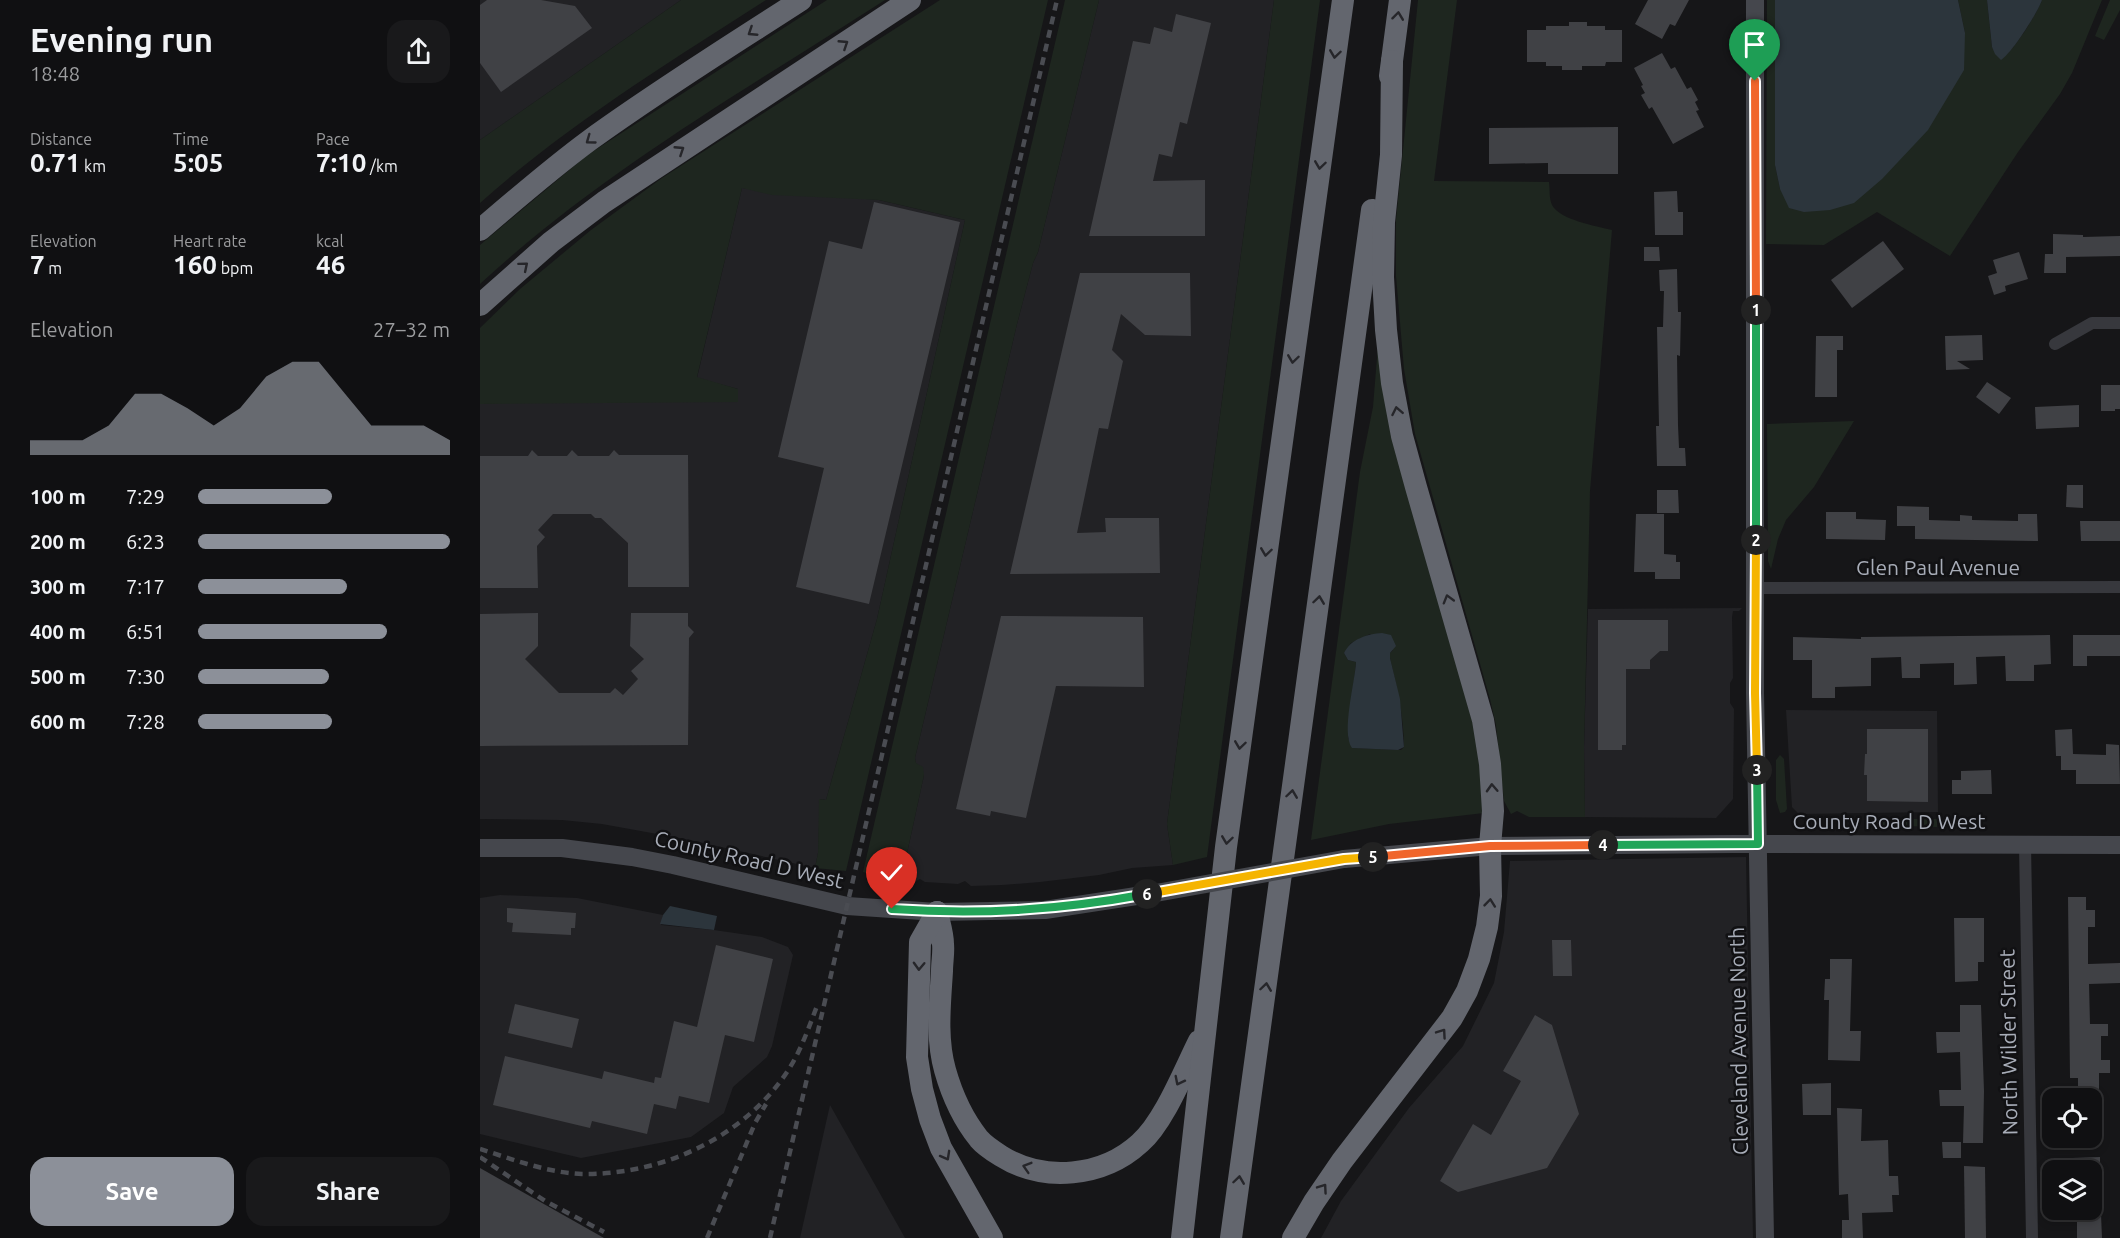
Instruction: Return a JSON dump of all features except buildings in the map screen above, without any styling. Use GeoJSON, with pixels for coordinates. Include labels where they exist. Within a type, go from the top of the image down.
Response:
{"type":"FeatureCollection","features":[{"type":"Feature","properties":{"kind":"highway"},"geometry":{"type":"LineString","coordinates":[[480,230],[589,141],[648,99],[801,0]]}},
{"type":"Feature","properties":{"kind":"highway"},"geometry":{"type":"LineString","coordinates":[[480,305],[551,242],[604,202],[910,0]]}},
{"type":"Feature","properties":{"kind":"highway"},"geometry":{"type":"LineString","coordinates":[[1182,1238],[1229,825],[1342,0]]}},
{"type":"Feature","properties":{"kind":"highway"},"geometry":{"type":"LineString","coordinates":[[1231,1238],[1400,0]]}},
{"type":"Feature","properties":{"kind":"highway"},"geometry":{"type":"LineString","coordinates":[[1293,1238],[1342,1161],[1452,1018],[1467,991],[1479,959],[1487,927],[1491,896],[1490,846],[1493,800],[1483,720],[1402,436],[1392,383],[1383,277],[1384,222],[1391,155],[1392,61]]}},
{"type":"Feature","properties":{"kind":"highway"},"geometry":{"type":"LineString","coordinates":[[937,912],[944,944],[939,1019],[944,1068],[961,1110],[980,1141],[1009,1161],[1046,1172],[1066,1173],[1108,1164],[1126,1154],[1154,1128],[1205,1029]]}},
{"type":"Feature","properties":{"kind":"highway"},"geometry":{"type":"LineString","coordinates":[[937,912],[920,942],[917,1057],[922,1089],[941,1148],[992,1238]]}},
{"type":"Feature","properties":{"kind":"street","name":"Cleveland Avenue North"},"geometry":{"type":"LineString","coordinates":[[1755,0],[1755,693],[1766,1238]]}},
{"type":"Feature","properties":{"kind":"street"},"geometry":{"type":"LineString","coordinates":[[2055,344],[2092,323],[2120,323]]}},
{"type":"Feature","properties":{"kind":"street","name":"Glen Paul Avenue"},"geometry":{"type":"LineString","coordinates":[[1756,588],[2120,587]]}},
{"type":"Feature","properties":{"kind":"street","name":"North Wilder Street"},"geometry":{"type":"LineString","coordinates":[[2025,845],[2032,1238]]}},
{"type":"Feature","properties":{"kind":"street","name":"County Road D West"},"geometry":{"type":"LineString","coordinates":[[480,848],[562,848],[632,857],[847,906],[937,912],[1045,910],[1156,893],[1344,859],[1490,846],[2120,845]]}},
{"type":"Feature","properties":{"kind":"shaded area"},"geometry":{"type":"Polygon","coordinates":[[[480,0],[681,0],[480,140],[480,0]]]}},
{"type":"Feature","properties":{"kind":"shaded area"},"geometry":{"type":"Polygon","coordinates":[[[681,0],[766,0],[655,71],[583,121],[513,174],[480,203],[480,140],[681,0]]]}},
{"type":"Feature","properties":{"kind":"shaded area"},"geometry":{"type":"Polygon","coordinates":[[[827,0],[885,0],[728,99],[625,168],[526,243],[480,284],[480,245],[586,156],[827,0]]]}},
{"type":"Feature","properties":{"kind":"shaded area"},"geometry":{"type":"Polygon","coordinates":[[[940,0],[1048,0],[846,871],[815,868],[818,853],[819,799],[826,800],[877,619],[965,220],[879,200],[772,195],[742,188],[697,377],[738,389],[738,402],[480,404],[480,328],[520,289],[591,230],[662,178],[940,0]]]}},
{"type":"Feature","properties":{"kind":"shaded area"},"geometry":{"type":"Polygon","coordinates":[[[1065,0],[1099,0],[1038,252],[1017,324],[915,758],[916,763],[923,767],[924,775],[901,881],[863,872],[1065,0]]]}},
{"type":"Feature","properties":{"kind":"shaded area"},"geometry":{"type":"Polygon","coordinates":[[[1099,0],[1274,0],[1167,824],[1173,865],[1002,885],[971,886],[965,881],[958,884],[925,882],[920,879],[912,883],[901,881],[924,775],[915,758],[1017,324],[1038,252],[1099,0]]]}},
{"type":"Feature","properties":{"kind":"shaded area"},"geometry":{"type":"Polygon","coordinates":[[[1274,0],[1320,0],[1207,857],[1173,865],[1167,824],[1274,0]]]}},
{"type":"Feature","properties":{"kind":"shaded area"},"geometry":{"type":"Polygon","coordinates":[[[1418,0],[1457,0],[1434,181],[1549,182],[1551,203],[1562,215],[1579,222],[1612,230],[1590,491],[1584,748],[1585,817],[1529,817],[1517,811],[1511,814],[1504,801],[1496,725],[1490,699],[1415,434],[1404,369],[1396,276],[1396,220],[1418,0]]]}},
{"type":"Feature","properties":{"kind":"shaded area"},"geometry":{"type":"Polygon","coordinates":[[[1767,0],[1775,0],[1775,165],[1780,189],[1965,33],[1958,0],[1987,0],[1992,47],[2001,59],[2012,49],[2024,32],[2042,0],[2102,0],[2072,73],[2060,94],[2018,152],[1950,256],[1877,212],[1824,245],[1766,244],[1767,0]]]}},
{"type":"Feature","properties":{"kind":"shaded area"},"geometry":{"type":"Polygon","coordinates":[[[1775,0],[1958,0],[1965,33],[1964,70],[1928,130],[1882,179],[1854,203],[1830,210],[1804,212],[1789,208],[1780,189],[1775,165],[1775,0]]]}},
{"type":"Feature","properties":{"kind":"shaded area"},"geometry":{"type":"Polygon","coordinates":[[[1987,0],[2042,0],[2024,32],[2001,60],[1992,47],[1987,0]]]}},
{"type":"Feature","properties":{"kind":"shaded area"},"geometry":{"type":"Polygon","coordinates":[[[2110,0],[2120,0],[2120,10],[2104,40],[2095,36],[2110,0]]]}},
{"type":"Feature","properties":{"kind":"shaded area"},"geometry":{"type":"Polygon","coordinates":[[[742,188],[879,200],[965,220],[877,619],[826,800],[820,799],[818,853],[815,868],[685,839],[602,824],[562,820],[480,819],[480,404],[738,389],[697,378],[742,188]]]}},
{"type":"Feature","properties":{"kind":"shaded area"},"geometry":{"type":"Polygon","coordinates":[[[1379,333],[1476,732],[1484,813],[1389,824],[1311,840],[1360,472],[1373,407],[1379,333]],[[1370,634],[1351,643],[1344,653],[1348,660],[1356,662],[1348,738],[1353,748],[1401,750],[1404,747],[1398,691],[1390,658],[1393,650],[1370,634]]]}},
{"type":"Feature","properties":{"kind":"shaded area"},"geometry":{"type":"Polygon","coordinates":[[[1854,421],[1814,487],[1786,520],[1778,539],[1771,569],[1768,561],[1767,424],[1854,421]]]}},
{"type":"Feature","properties":{"kind":"shaded area"},"geometry":{"type":"Polygon","coordinates":[[[1742,608],[1739,611],[1733,611],[1732,617],[1733,678],[1730,683],[1730,703],[1734,709],[1733,799],[1716,818],[1585,817],[1584,748],[1588,609],[1742,608]]]}},
{"type":"Feature","properties":{"kind":"shaded area"},"geometry":{"type":"Polygon","coordinates":[[[1382,633],[1391,635],[1396,646],[1390,653],[1390,658],[1400,699],[1404,747],[1398,750],[1352,748],[1349,741],[1348,719],[1356,662],[1348,660],[1344,653],[1360,638],[1382,633]]]}},
{"type":"Feature","properties":{"kind":"shaded area"},"geometry":{"type":"Polygon","coordinates":[[[1786,710],[1937,711],[1938,812],[1799,814],[1792,807],[1786,710]]]}},
{"type":"Feature","properties":{"kind":"shaded area"},"geometry":{"type":"Polygon","coordinates":[[[1780,755],[1784,759],[1787,809],[1780,813],[1776,800],[1776,760],[1780,755]]]}},
{"type":"Feature","properties":{"kind":"shaded area"},"geometry":{"type":"Polygon","coordinates":[[[1877,819],[1937,819],[1937,827],[1876,825],[1870,822],[1877,819]]]}},
{"type":"Feature","properties":{"kind":"shaded area"},"geometry":{"type":"Polygon","coordinates":[[[1746,857],[1753,1238],[1321,1238],[1341,1201],[1409,1108],[1463,1046],[1494,983],[1504,932],[1510,861],[1746,857]]]}},
{"type":"Feature","properties":{"kind":"shaded area"},"geometry":{"type":"Polygon","coordinates":[[[500,895],[577,898],[663,915],[661,925],[762,937],[788,947],[793,955],[772,1046],[767,1057],[733,1087],[724,1113],[691,1137],[581,1158],[480,1134],[480,898],[500,895]]]}},
{"type":"Feature","properties":{"kind":"shaded area"},"geometry":{"type":"Polygon","coordinates":[[[670,906],[717,916],[714,930],[660,924],[670,906]]]}},
{"type":"Feature","properties":{"kind":"shaded area"},"geometry":{"type":"Polygon","coordinates":[[[830,1105],[905,1238],[800,1238],[830,1105]]]}},
{"type":"Feature","properties":{"kind":"railway"},"geometry":{"type":"LineString","coordinates":[[770,1238],[1057,0]]}},
{"type":"Feature","properties":{"kind":"railway"},"geometry":{"type":"LineString","coordinates":[[480,1149],[543,1168],[582,1174],[612,1173],[642,1168],[671,1159],[726,1132],[771,1093],[793,1062],[817,1006]]}},
{"type":"Feature","properties":{"kind":"railway"},"geometry":{"type":"LineString","coordinates":[[707,1238],[755,1123],[766,1104]]}},
{"type":"Feature","properties":{"kind":"railway"},"geometry":{"type":"LineString","coordinates":[[480,1157],[545,1201],[604,1232]]}},
{"type":"Feature","properties":{"kind":"route"},"geometry":{"type":"LineString","coordinates":[[892,909],[937,912],[1045,910],[1112,901],[1344,859],[1490,846],[1758,844],[1755,693],[1755,81]]}}]}
